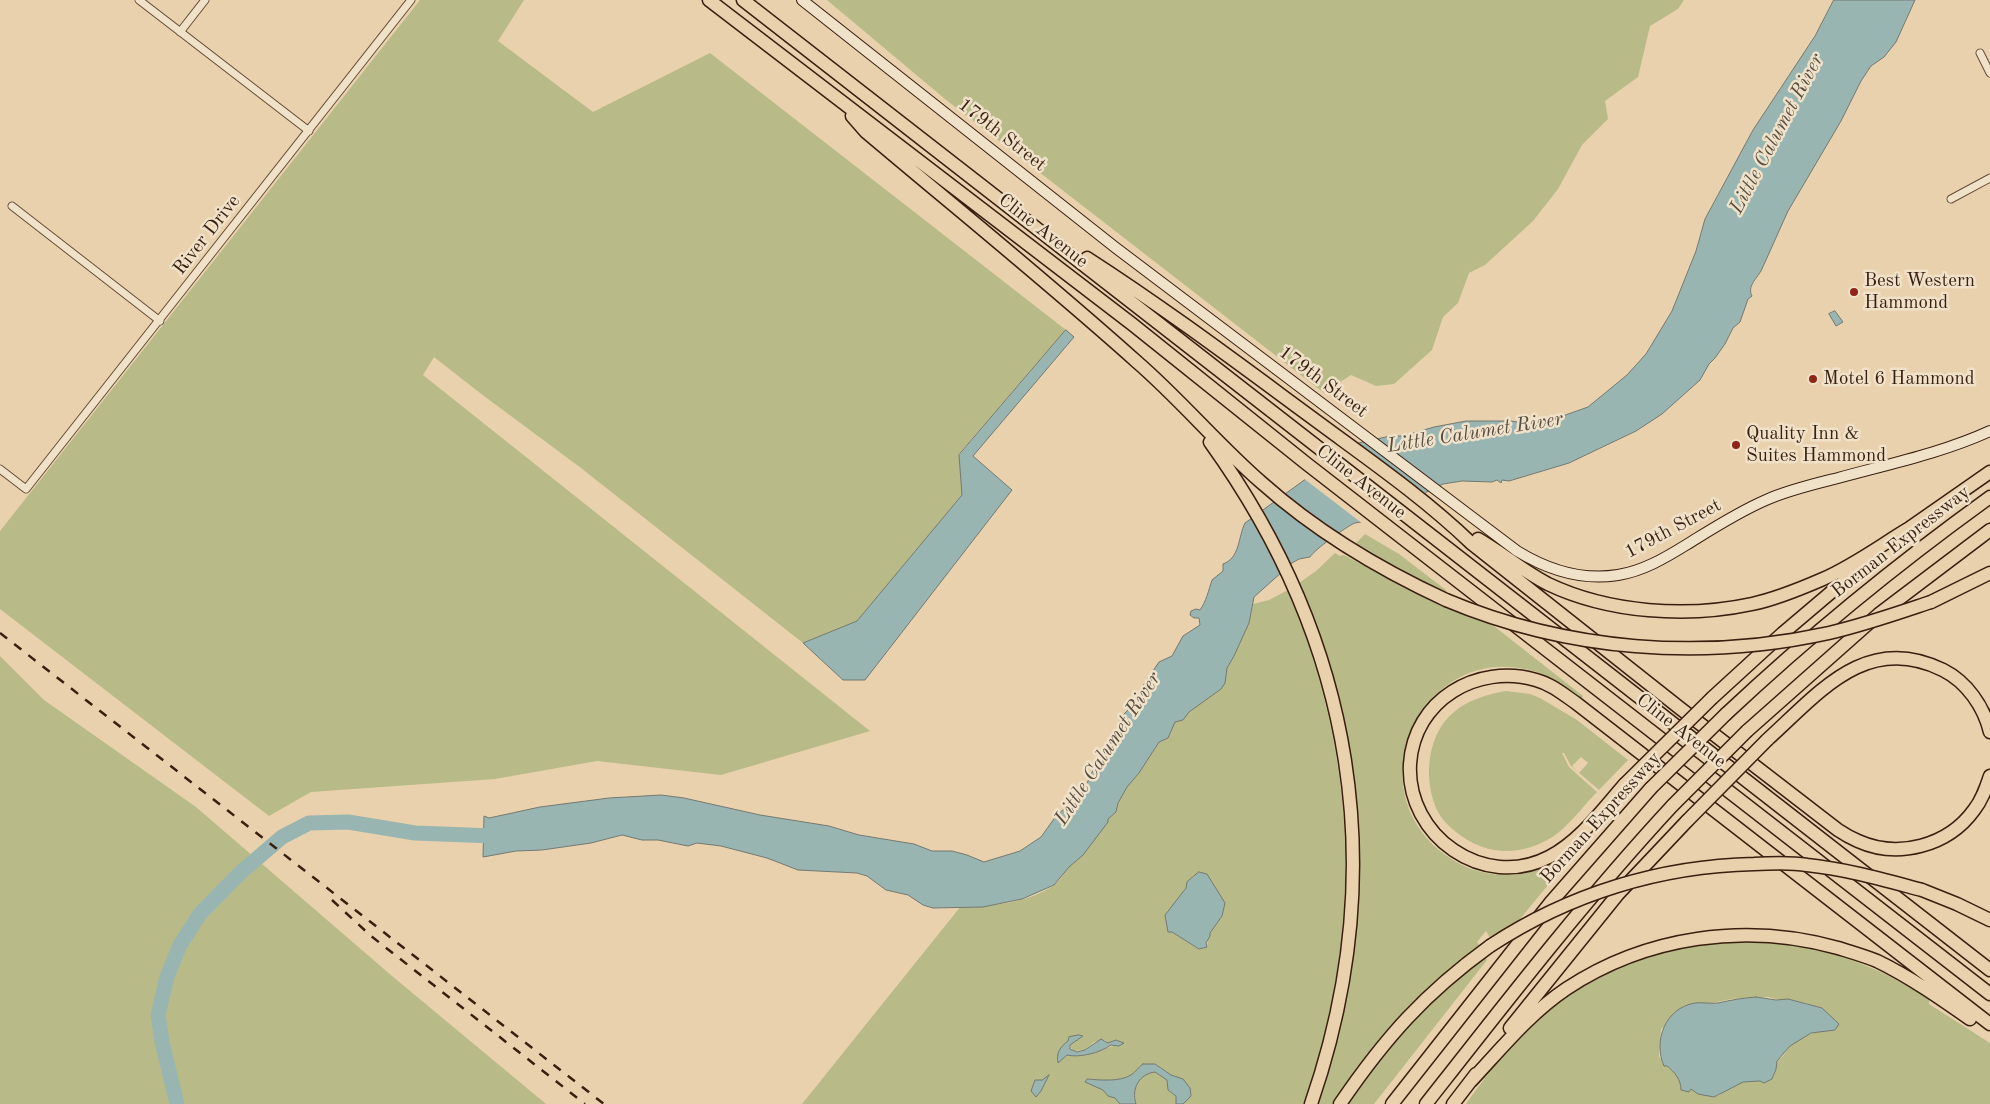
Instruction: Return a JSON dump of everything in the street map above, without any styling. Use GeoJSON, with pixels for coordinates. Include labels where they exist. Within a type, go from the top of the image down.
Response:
{"type":"FeatureCollection","features":[{"type":"Feature","properties":{"kind":"highway","name":"Cline Avenue"},"geometry":{"type":"LineString","coordinates":[[709,0],[1132,324],[1307,464],[1990,994]]}},
{"type":"Feature","properties":{"kind":"highway","name":"Cline Avenue"},"geometry":{"type":"LineString","coordinates":[[743,0],[1990,970]]}},
{"type":"Feature","properties":{"kind":"highway"},"geometry":{"type":"LineString","coordinates":[[834,95],[866,132],[1138,362],[1260,482],[1301,516],[1355,553],[1384,570],[1446,600],[1508,622],[1556,634],[1622,645],[1690,649],[1793,640],[1831,632],[1931,602],[1990,573]]}},
{"type":"Feature","properties":{"kind":"highway"},"geometry":{"type":"LineString","coordinates":[[1025,218],[1112,274],[1347,444],[1448,521],[1471,543],[1681,709],[1838,830],[1858,842],[1878,848],[1899,850],[1922,846],[1941,839],[1958,827],[1974,811],[1984,795],[1990,776]]}},
{"type":"Feature","properties":{"kind":"highway"},"geometry":{"type":"LineString","coordinates":[[1185,408],[1245,494],[1273,542],[1296,591],[1326,675],[1337,717],[1345,761],[1352,810],[1353,868],[1351,921],[1346,966],[1334,1029],[1311,1104]]}},
{"type":"Feature","properties":{"kind":"highway"},"geometry":{"type":"LineString","coordinates":[[1448,521],[1482,541],[1517,566],[1549,584],[1586,598],[1626,606],[1670,611],[1708,610],[1752,604],[1789,593],[1825,578],[1908,529],[1990,472]]}},
{"type":"Feature","properties":{"kind":"highway","name":"Borman Expressway"},"geometry":{"type":"LineString","coordinates":[[1392,1104],[1551,902],[1651,788],[1726,714],[1826,625],[1891,571],[1990,497]]}},
{"type":"Feature","properties":{"kind":"highway"},"geometry":{"type":"LineString","coordinates":[[1908,529],[1782,633],[1712,698],[1625,784],[1573,841],[1559,851],[1534,863],[1519,867],[1486,865],[1458,854],[1444,845],[1422,819],[1416,805],[1412,787],[1410,764],[1414,743],[1422,726],[1440,702],[1451,692],[1466,683],[1502,675],[1538,680],[1555,688],[1576,703],[1941,987],[1990,1024]]}},
{"type":"Feature","properties":{"kind":"highway"},"geometry":{"type":"LineString","coordinates":[[1426,1104],[1570,921],[1673,805],[1747,731],[1879,614],[1990,530]]}},
{"type":"Feature","properties":{"kind":"highway"},"geometry":{"type":"LineString","coordinates":[[1453,1104],[1516,1021],[1618,894],[1767,740],[1826,687],[1848,671],[1878,659],[1916,659],[1933,665],[1949,672],[1963,684],[1978,702],[1990,732]]}},
{"type":"Feature","properties":{"kind":"highway"},"geometry":{"type":"LineString","coordinates":[[1340,1104],[1362,1071],[1391,1034],[1422,1001],[1459,968],[1490,946],[1556,910],[1608,888],[1658,874],[1717,865],[1806,864],[1867,875],[1922,890],[1990,920]]}},
{"type":"Feature","properties":{"kind":"highway"},"geometry":{"type":"LineString","coordinates":[[1471,1081],[1536,1012],[1594,972],[1627,957],[1664,944],[1726,935],[1783,936],[1814,941],[1875,960],[1910,978],[1990,1032]]}},
{"type":"Feature","properties":{"kind":"street"},"geometry":{"type":"LineString","coordinates":[[139,0],[309,131]]}},
{"type":"Feature","properties":{"kind":"street"},"geometry":{"type":"LineString","coordinates":[[180,32],[205,0]]}},
{"type":"Feature","properties":{"kind":"street","name":"River Drive"},"geometry":{"type":"LineString","coordinates":[[0,469],[26,489],[411,0]]}},
{"type":"Feature","properties":{"kind":"street","name":"179th Street"},"geometry":{"type":"LineString","coordinates":[[802,0],[1116,248],[1517,551],[1547,568],[1589,577],[1619,575],[1649,566],[1766,500],[1792,490],[1952,447],[1990,431]]}},
{"type":"Feature","properties":{"kind":"street"},"geometry":{"type":"LineString","coordinates":[[1980,53],[1990,73]]}},
{"type":"Feature","properties":{"kind":"street"},"geometry":{"type":"LineString","coordinates":[[1951,199],[1990,178]]}},
{"type":"Feature","properties":{"kind":"street"},"geometry":{"type":"LineString","coordinates":[[12,206],[160,321]]}},
{"type":"Feature","properties":{"kind":"green space"},"geometry":{"type":"Polygon","coordinates":[[[420,0],[524,0],[498,41],[593,112],[710,53],[1066,330],[959,454],[962,495],[857,621],[803,643],[581,468],[434,357],[423,375],[870,731],[721,775],[597,761],[495,779],[311,792],[269,816],[0,609],[0,531],[420,0]]]}},
{"type":"Feature","properties":{"kind":"green space"},"geometry":{"type":"Polygon","coordinates":[[[827,0],[1684,0],[1678,9],[1650,26],[1638,77],[1605,101],[1608,119],[1582,145],[1558,189],[1533,221],[1485,265],[1469,273],[1458,303],[1443,317],[1432,350],[1394,384],[1376,386],[1351,375],[1324,393],[945,99],[827,0]]]}},
{"type":"Feature","properties":{"kind":"green space"},"geometry":{"type":"Polygon","coordinates":[[[1365,534],[1399,554],[1446,590],[1447,594],[1408,576],[1353,546],[1365,534]]]}},
{"type":"Feature","properties":{"kind":"green space"},"geometry":{"type":"Polygon","coordinates":[[[1335,553],[1340,556],[1344,555],[1416,594],[1490,623],[1583,696],[1582,698],[1543,674],[1529,670],[1492,667],[1460,677],[1433,697],[1414,724],[1404,756],[1404,789],[1415,821],[1439,850],[1473,870],[1499,875],[1512,875],[1548,866],[1581,845],[1496,948],[1486,931],[1477,942],[1479,945],[1436,980],[1398,1017],[1364,1058],[1332,1104],[1316,1104],[1356,894],[1325,658],[1299,583],[1316,571],[1335,553]]]}},
{"type":"Feature","properties":{"kind":"green space"},"geometry":{"type":"Polygon","coordinates":[[[1288,590],[1312,654],[1329,718],[1340,782],[1345,846],[1344,909],[1337,974],[1323,1038],[1304,1104],[1183,1104],[1191,1096],[1190,1088],[1183,1079],[1171,1075],[1155,1064],[1143,1064],[1133,1074],[1121,1079],[1087,1079],[1085,1082],[1103,1090],[1108,1096],[1116,1098],[1120,1104],[802,1104],[961,906],[985,906],[1008,903],[1043,892],[1058,882],[1070,866],[1086,851],[1108,822],[1108,819],[1116,812],[1118,803],[1127,787],[1139,773],[1159,742],[1171,733],[1175,722],[1183,720],[1189,712],[1221,689],[1227,669],[1246,628],[1253,604],[1269,600],[1288,590]],[[1193,876],[1174,906],[1167,911],[1172,932],[1199,949],[1207,947],[1209,933],[1222,916],[1225,903],[1216,888],[1193,876]],[[1082,1037],[1068,1041],[1058,1062],[1067,1055],[1087,1055],[1119,1046],[1119,1040],[1108,1043],[1105,1040],[1094,1042],[1085,1050],[1073,1051],[1070,1045],[1082,1037]]]}},
{"type":"Feature","properties":{"kind":"green space"},"geometry":{"type":"Polygon","coordinates":[[[0,656],[44,700],[196,807],[392,976],[546,1104],[0,1104],[0,656]]]}},
{"type":"Feature","properties":{"kind":"green space"},"geometry":{"type":"Polygon","coordinates":[[[1506,691],[1530,694],[1540,698],[1577,720],[1628,760],[1599,790],[1579,773],[1588,763],[1581,757],[1572,766],[1578,772],[1571,766],[1564,753],[1562,753],[1569,767],[1597,792],[1568,824],[1549,839],[1538,845],[1503,851],[1492,850],[1470,842],[1445,822],[1435,805],[1429,777],[1432,747],[1444,722],[1454,712],[1478,698],[1506,691]]]}},
{"type":"Feature","properties":{"kind":"green space"},"geometry":{"type":"Polygon","coordinates":[[[1721,942],[1778,944],[1830,953],[1880,972],[1929,999],[1929,1004],[1990,1043],[1990,1104],[1466,1104],[1518,1040],[1545,1014],[1574,992],[1606,974],[1641,960],[1679,949],[1721,942]],[[1769,997],[1731,999],[1707,1004],[1695,1003],[1661,1029],[1659,1056],[1666,1066],[1675,1072],[1681,1082],[1691,1089],[1718,1096],[1743,1082],[1760,1081],[1776,1069],[1778,1061],[1801,1038],[1821,1031],[1835,1030],[1828,1016],[1811,1005],[1769,997]]]}},
{"type":"Feature","properties":{"kind":"green space"},"geometry":{"type":"Polygon","coordinates":[[[1484,956],[1487,960],[1374,1104],[1346,1104],[1372,1066],[1432,999],[1484,956]]]}},
{"type":"Feature","properties":{"kind":"green space"},"geometry":{"type":"Polygon","coordinates":[[[1155,1072],[1167,1080],[1168,1090],[1176,1096],[1176,1104],[1136,1104],[1135,1093],[1138,1083],[1145,1075],[1155,1072]]]}},
{"type":"Feature","properties":{"kind":"water"},"geometry":{"type":"Polygon","coordinates":[[[1834,0],[1915,0],[1896,42],[1884,57],[1871,66],[1861,81],[1841,121],[1788,211],[1761,271],[1751,286],[1752,296],[1748,299],[1740,322],[1733,328],[1725,344],[1709,364],[1700,380],[1662,414],[1636,431],[1569,463],[1509,481],[1502,480],[1501,483],[1497,480],[1492,482],[1462,481],[1443,484],[1367,521],[1351,525],[1338,533],[1310,557],[1299,559],[1292,563],[1254,597],[1249,623],[1227,668],[1225,683],[1221,689],[1189,712],[1183,720],[1175,722],[1168,738],[1159,742],[1139,773],[1127,787],[1118,803],[1116,812],[1108,819],[1108,822],[1083,855],[1069,867],[1054,885],[1022,899],[983,907],[933,908],[923,905],[908,895],[886,890],[867,876],[857,873],[798,870],[767,858],[721,846],[697,843],[688,846],[658,840],[642,840],[622,835],[591,843],[542,850],[516,851],[483,857],[484,816],[489,818],[540,807],[609,798],[661,795],[684,798],[760,815],[829,826],[859,835],[914,844],[932,851],[952,851],[984,862],[1020,851],[1041,837],[1056,816],[1083,792],[1100,755],[1120,725],[1120,718],[1136,702],[1136,696],[1159,662],[1172,656],[1183,636],[1200,625],[1199,618],[1194,618],[1190,615],[1191,611],[1200,610],[1212,580],[1223,571],[1223,564],[1233,557],[1245,523],[1354,444],[1390,436],[1403,436],[1434,427],[1466,421],[1511,421],[1535,425],[1543,423],[1588,407],[1627,375],[1646,354],[1672,311],[1696,251],[1705,219],[1753,130],[1815,36],[1834,0]]]}},
{"type":"Feature","properties":{"kind":"water"},"geometry":{"type":"Polygon","coordinates":[[[1835,311],[1843,322],[1836,326],[1829,314],[1835,311]]]}},
{"type":"Feature","properties":{"kind":"water"},"geometry":{"type":"Polygon","coordinates":[[[1066,330],[1074,337],[973,456],[1012,490],[865,680],[843,680],[803,643],[857,621],[962,495],[959,455],[1066,330]]]}},
{"type":"Feature","properties":{"kind":"water"},"geometry":{"type":"Polygon","coordinates":[[[1199,872],[1207,874],[1225,903],[1222,916],[1210,933],[1206,943],[1207,947],[1199,949],[1172,932],[1168,932],[1165,915],[1186,888],[1187,882],[1199,872]]]}},
{"type":"Feature","properties":{"kind":"water"},"geometry":{"type":"Polygon","coordinates":[[[1756,997],[1776,1000],[1788,999],[1822,1008],[1839,1024],[1835,1030],[1811,1033],[1790,1046],[1777,1061],[1772,1079],[1764,1083],[1760,1081],[1743,1082],[1714,1097],[1698,1094],[1691,1089],[1689,1092],[1681,1090],[1677,1076],[1667,1066],[1664,1066],[1661,1056],[1661,1036],[1669,1019],[1676,1011],[1695,1003],[1718,1003],[1756,997]]]}},
{"type":"Feature","properties":{"kind":"water"},"geometry":{"type":"Polygon","coordinates":[[[1083,1036],[1070,1045],[1070,1049],[1077,1052],[1085,1050],[1101,1039],[1108,1043],[1116,1040],[1124,1043],[1119,1046],[1111,1045],[1089,1054],[1067,1055],[1058,1063],[1059,1050],[1068,1041],[1069,1037],[1083,1036]]]}},
{"type":"Feature","properties":{"kind":"water"},"geometry":{"type":"Polygon","coordinates":[[[1143,1064],[1155,1064],[1171,1075],[1183,1079],[1190,1088],[1191,1096],[1183,1104],[1176,1104],[1176,1096],[1168,1090],[1167,1080],[1155,1072],[1149,1073],[1138,1083],[1135,1093],[1136,1104],[1120,1104],[1103,1090],[1085,1082],[1087,1079],[1121,1079],[1133,1074],[1143,1064]]]}},
{"type":"Feature","properties":{"kind":"water"},"geometry":{"type":"Polygon","coordinates":[[[1049,1075],[1036,1097],[1031,1091],[1035,1080],[1042,1080],[1049,1075]]]}},
{"type":"Feature","properties":{"kind":"pier"},"geometry":{"type":"Polygon","coordinates":[[[1356,441],[1427,494],[1389,514],[1363,524],[1303,478],[1335,450],[1356,441]]]}},
{"type":"Feature","properties":{"kind":"waterway","name":"Little Calumet River"},"geometry":{"type":"LineString","coordinates":[[177,1104],[162,1042],[158,1015],[167,977],[180,945],[200,914],[240,873],[282,837],[309,823],[348,822],[415,833],[502,835]]}},
{"type":"Feature","properties":{"kind":"railway"},"geometry":{"type":"LineString","coordinates":[[0,633],[604,1104]]}},
{"type":"Feature","properties":{"kind":"railway"},"geometry":{"type":"LineString","coordinates":[[332,900],[371,936],[585,1104]]}},
{"type":"Feature","properties":{"kind":"place","name":"Best Western Hammond"},"geometry":{"type":"Point","coordinates":[1854,292]}},
{"type":"Feature","properties":{"kind":"place","name":"Motel 6 Hammond"},"geometry":{"type":"Point","coordinates":[1813,379]}},
{"type":"Feature","properties":{"kind":"place","name":"Quality Inn & Suites Hammond"},"geometry":{"type":"Point","coordinates":[1736,445]}}]}
